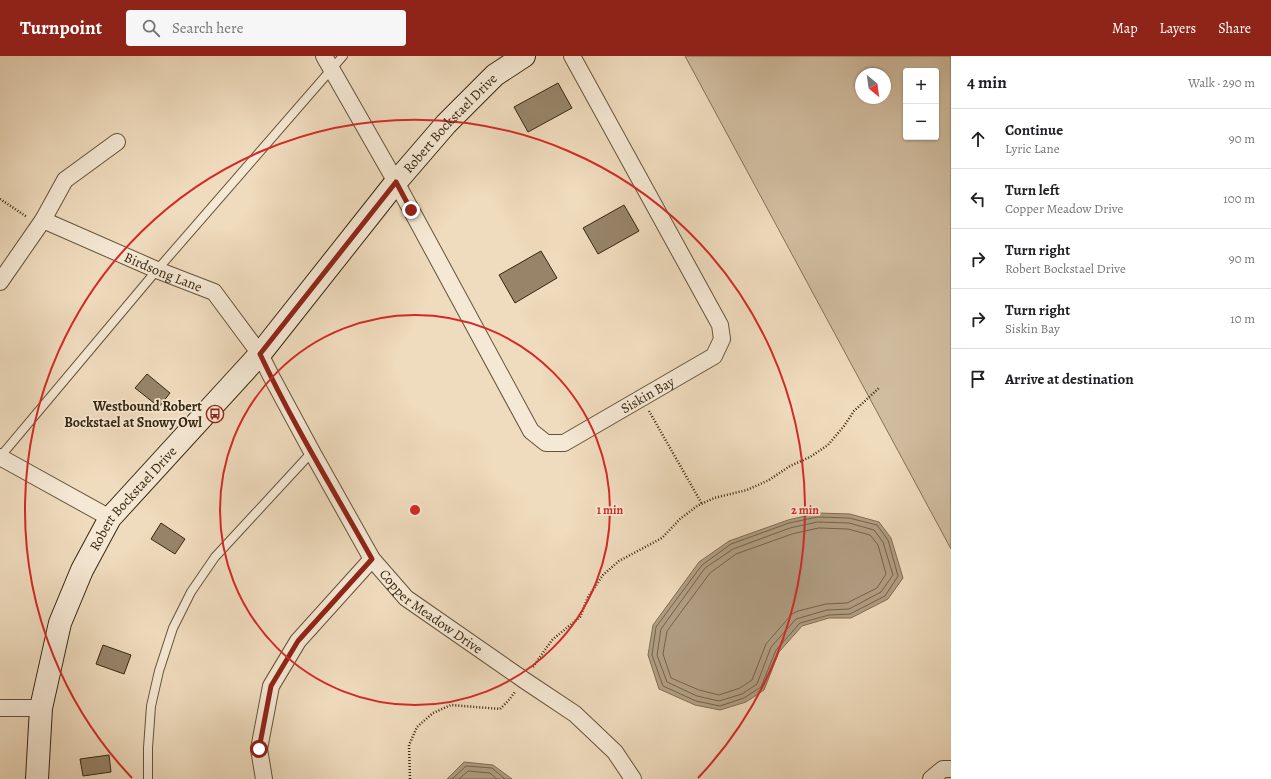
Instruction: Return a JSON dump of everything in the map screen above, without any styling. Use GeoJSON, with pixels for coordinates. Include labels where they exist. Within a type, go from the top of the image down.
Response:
{"type":"FeatureCollection","features":[{"type":"Feature","properties":{"kind":"street","name":"Robert Bockstael Drive"},"geometry":{"type":"LineString","coordinates":[[37,779],[40,708],[60,623],[82,570],[110,518],[260,354],[396,182],[446,124],[495,76],[524,56]]}},
{"type":"Feature","properties":{"kind":"street","name":"Siskin Bay"},"geometry":{"type":"LineString","coordinates":[[328,63],[396,182],[531,431],[546,443],[564,442],[714,356],[722,339],[720,325],[572,56]]}},
{"type":"Feature","properties":{"kind":"street"},"geometry":{"type":"LineString","coordinates":[[0,282],[41,222],[65,180],[117,142]]}},
{"type":"Feature","properties":{"kind":"street","name":"Birdsong Lane"},"geometry":{"type":"LineString","coordinates":[[41,222],[214,292],[260,354]]}},
{"type":"Feature","properties":{"kind":"street","name":"Copper Meadow Drive"},"geometry":{"type":"LineString","coordinates":[[260,354],[312,452],[372,559],[406,598],[575,714],[615,752],[633,779]]}},
{"type":"Feature","properties":{"kind":"street"},"geometry":{"type":"LineString","coordinates":[[0,457],[110,518]]}},
{"type":"Feature","properties":{"kind":"street"},"geometry":{"type":"LineString","coordinates":[[264,779],[259,749],[271,686],[298,641],[372,559]]}},
{"type":"Feature","properties":{"kind":"street"},"geometry":{"type":"LineString","coordinates":[[0,708],[40,708]]}},
{"type":"Feature","properties":{"kind":"street"},"geometry":{"type":"LineString","coordinates":[[931,779],[943,769],[951,769]]}},
{"type":"Feature","properties":{"kind":"lane"},"geometry":{"type":"LineString","coordinates":[[0,457],[328,63],[343,56]]}},
{"type":"Feature","properties":{"kind":"lane"},"geometry":{"type":"LineString","coordinates":[[148,779],[148,748],[151,706],[159,671],[173,628],[192,592],[215,557],[312,452]]}},
{"type":"Feature","properties":{"kind":"path"},"geometry":{"type":"LineString","coordinates":[[0,199],[41,222]]}},
{"type":"Feature","properties":{"kind":"path"},"geometry":{"type":"LineString","coordinates":[[410,779],[409,745],[417,727],[433,713],[451,705],[500,709],[524,680],[552,640],[580,617],[588,597],[603,575],[619,561],[662,538],[680,519],[702,504],[714,498],[747,490],[769,480],[790,466],[810,457],[828,445],[854,411],[880,387]]}},
{"type":"Feature","properties":{"kind":"path"},"geometry":{"type":"LineString","coordinates":[[641,398],[702,504]]}},
{"type":"Feature","properties":{"kind":"shaded area"},"geometry":{"type":"Polygon","coordinates":[[[685,56],[951,56],[951,549],[685,56]]]}},
{"type":"Feature","properties":{"kind":"water"},"geometry":{"type":"Polygon","coordinates":[[[818,513],[850,514],[879,522],[891,538],[903,578],[888,599],[851,618],[829,618],[802,626],[779,652],[764,690],[746,702],[720,710],[695,705],[659,689],[648,655],[653,625],[699,562],[729,541],[788,520],[818,513]]]}},
{"type":"Feature","properties":{"kind":"water"},"geometry":{"type":"Polygon","coordinates":[[[464,762],[493,765],[512,779],[447,779],[464,762]]]}},
{"type":"Feature","properties":{"kind":"building"},"geometry":{"type":"Polygon","coordinates":[[[558,83],[572,108],[528,132],[514,107],[558,83]]]}},
{"type":"Feature","properties":{"kind":"building"},"geometry":{"type":"Polygon","coordinates":[[[624,205],[639,231],[598,254],[583,228],[624,205]]]}},
{"type":"Feature","properties":{"kind":"building"},"geometry":{"type":"Polygon","coordinates":[[[541,251],[557,278],[515,303],[499,275],[541,251]]]}},
{"type":"Feature","properties":{"kind":"building"},"geometry":{"type":"Polygon","coordinates":[[[147,374],[170,393],[159,407],[135,388],[147,374]]]}},
{"type":"Feature","properties":{"kind":"building"},"geometry":{"type":"Polygon","coordinates":[[[161,523],[185,539],[175,554],[151,539],[161,523]]]}},
{"type":"Feature","properties":{"kind":"building"},"geometry":{"type":"Polygon","coordinates":[[[103,645],[131,655],[124,674],[96,664],[103,645]]]}},
{"type":"Feature","properties":{"kind":"building"},"geometry":{"type":"Polygon","coordinates":[[[109,755],[111,772],[83,776],[80,759],[109,755]]]}},
{"type":"Feature","properties":{"kind":"place","name":"Westbound Robert Bockstael at Snowy Owl"},"geometry":{"type":"Point","coordinates":[215,414]}},
{"type":"Feature","properties":{"kind":"route"},"geometry":{"type":"LineString","coordinates":[[259,749],[271,686],[298,641],[372,559],[312,452],[260,354],[396,182],[411,210]]}}]}
